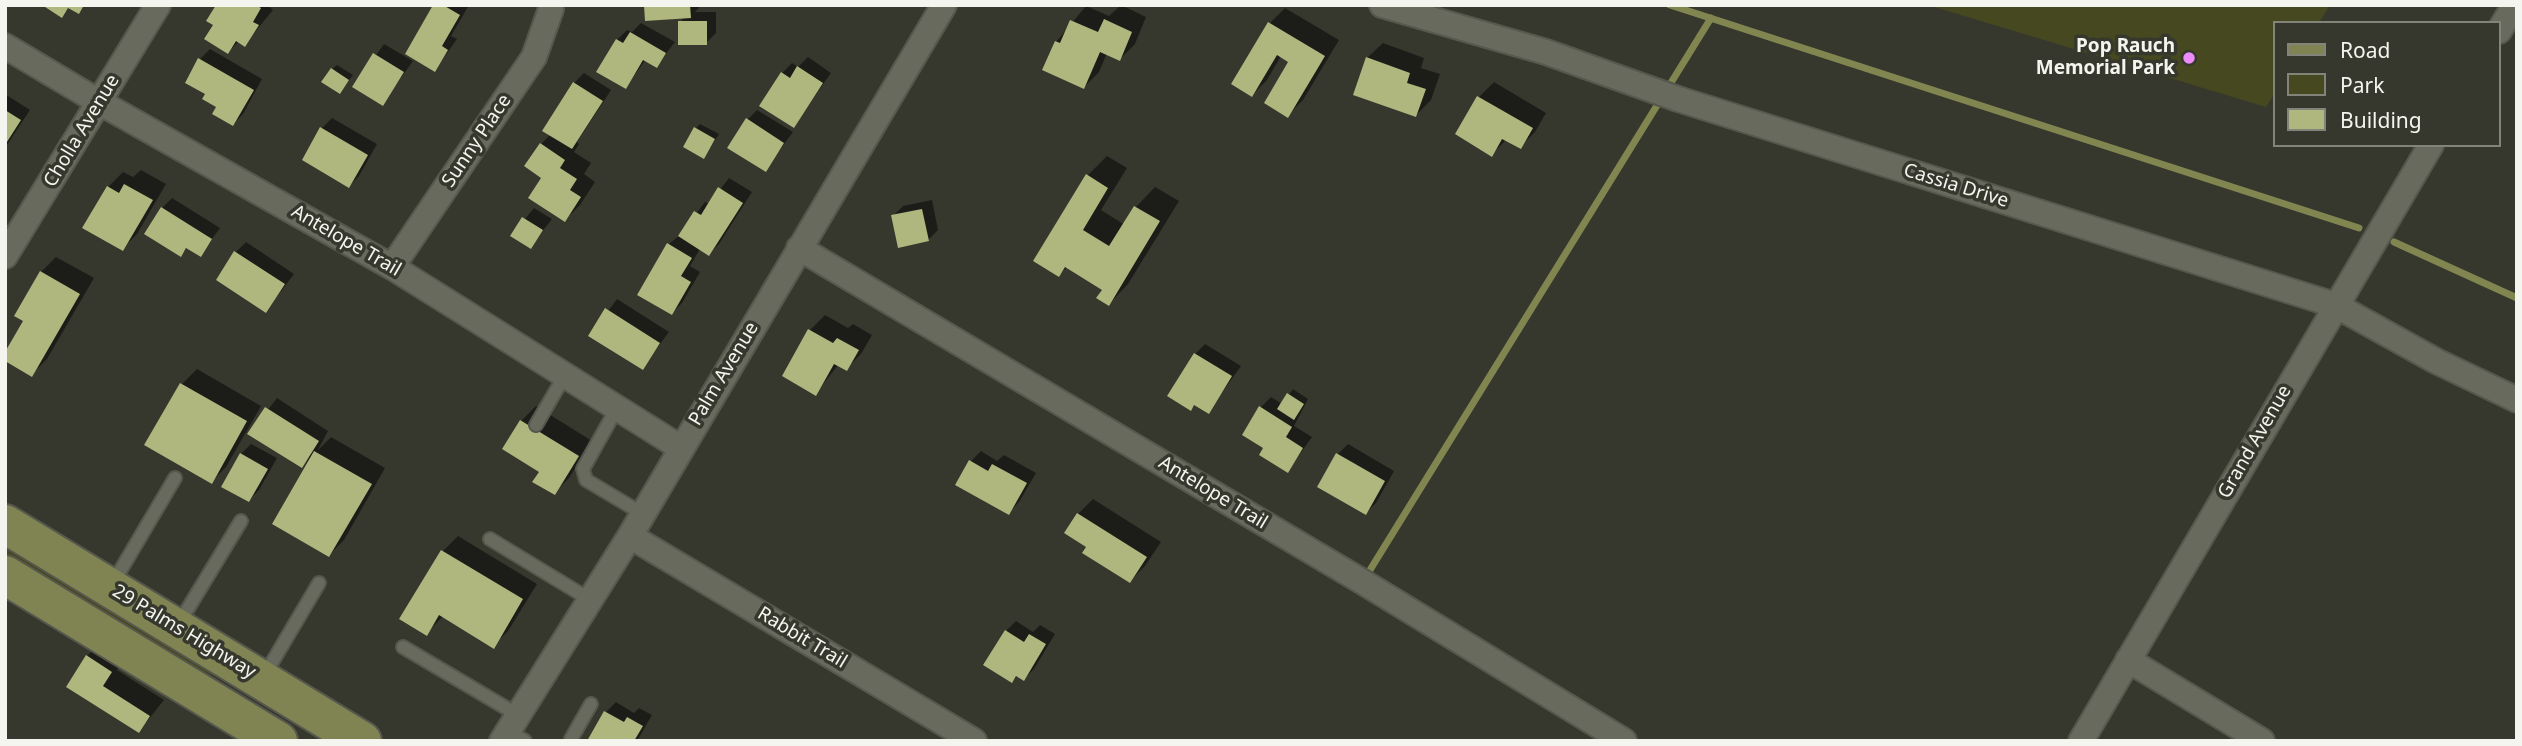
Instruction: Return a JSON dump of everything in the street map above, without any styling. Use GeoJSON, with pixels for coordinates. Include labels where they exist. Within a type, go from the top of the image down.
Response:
{"type":"FeatureCollection","features":[{"type":"Feature","properties":{"kind":"main road","name":"29 Palms Highway"},"geometry":{"type":"LineString","coordinates":[[5,524],[362,741]]}},
{"type":"Feature","properties":{"kind":"main road"},"geometry":{"type":"LineString","coordinates":[[5,575],[278,741]]}},
{"type":"Feature","properties":{"kind":"main road"},"geometry":{"type":"LineString","coordinates":[[200,694],[228,694],[320,741]]}},
{"type":"Feature","properties":{"kind":"street","name":"Cholla Avenue"},"geometry":{"type":"LineString","coordinates":[[5,256],[158,5]]}},
{"type":"Feature","properties":{"kind":"street","name":"Palm Avenue"},"geometry":{"type":"LineString","coordinates":[[513,732],[589,599],[630,536],[944,5]]}},
{"type":"Feature","properties":{"kind":"street","name":"Cassia Drive"},"geometry":{"type":"LineString","coordinates":[[1382,5],[1546,51],[1678,99],[2335,304],[2436,361],[2517,400]]}},
{"type":"Feature","properties":{"kind":"street"},"geometry":{"type":"LineString","coordinates":[[2501,28],[2515,5]]}},
{"type":"Feature","properties":{"kind":"street","name":"Sunny Place"},"geometry":{"type":"LineString","coordinates":[[392,267],[534,57],[551,9]]}},
{"type":"Feature","properties":{"kind":"street","name":"Antelope Trail"},"geometry":{"type":"LineString","coordinates":[[5,46],[392,267],[681,448]]}},
{"type":"Feature","properties":{"kind":"street","name":"Grand Avenue"},"geometry":{"type":"LineString","coordinates":[[2081,741],[2335,304],[2430,147]]}},
{"type":"Feature","properties":{"kind":"street","name":"Antelope Trail"},"geometry":{"type":"LineString","coordinates":[[799,248],[1363,582],[1624,741]]}},
{"type":"Feature","properties":{"kind":"street","name":"Rabbit Trail"},"geometry":{"type":"LineString","coordinates":[[630,536],[974,741]]}},
{"type":"Feature","properties":{"kind":"street"},"geometry":{"type":"LineString","coordinates":[[2129,660],[2262,741]]}},
{"type":"Feature","properties":{"kind":"lane"},"geometry":{"type":"LineString","coordinates":[[536,425],[565,375]]}},
{"type":"Feature","properties":{"kind":"lane"},"geometry":{"type":"LineString","coordinates":[[617,408],[583,469],[586,480],[643,514]]}},
{"type":"Feature","properties":{"kind":"lane"},"geometry":{"type":"LineString","coordinates":[[110,587],[175,478]]}},
{"type":"Feature","properties":{"kind":"lane"},"geometry":{"type":"LineString","coordinates":[[176,628],[242,521]]}},
{"type":"Feature","properties":{"kind":"lane"},"geometry":{"type":"LineString","coordinates":[[490,539],[589,599]]}},
{"type":"Feature","properties":{"kind":"lane"},"geometry":{"type":"LineString","coordinates":[[262,680],[320,583]]}},
{"type":"Feature","properties":{"kind":"lane"},"geometry":{"type":"LineString","coordinates":[[403,646],[513,732]]}},
{"type":"Feature","properties":{"kind":"lane"},"geometry":{"type":"LineString","coordinates":[[572,740],[591,704]]}},
{"type":"Feature","properties":{"kind":"green space","name":"Pop Rauch Memorial Park"},"geometry":{"type":"Polygon","coordinates":[[[1928,5],[2330,5],[2320,21],[2274,21],[2274,95],[2266,107],[1928,5]]]}},
{"type":"Feature","properties":{"kind":"green space"},"geometry":{"type":"Polygon","coordinates":[[[5,537],[240,687],[182,662],[5,556],[5,537]]]}},
{"type":"Feature","properties":{"kind":"building"},"geometry":{"type":"Polygon","coordinates":[[[42,5],[84,5],[79,14],[68,8],[62,18],[42,5]]]}},
{"type":"Feature","properties":{"kind":"building"},"geometry":{"type":"Polygon","coordinates":[[[216,5],[256,5],[261,8],[253,22],[259,25],[245,47],[236,41],[228,54],[204,39],[213,25],[206,21],[216,5]]]}},
{"type":"Feature","properties":{"kind":"building"},"geometry":{"type":"Polygon","coordinates":[[[433,5],[443,5],[460,15],[442,46],[448,50],[435,72],[405,54],[433,5]]]}},
{"type":"Feature","properties":{"kind":"building"},"geometry":{"type":"Polygon","coordinates":[[[644,5],[690,5],[691,18],[645,21],[644,5]]]}},
{"type":"Feature","properties":{"kind":"building"},"geometry":{"type":"Polygon","coordinates":[[[1104,19],[1132,32],[1120,61],[1100,52],[1084,89],[1042,70],[1055,41],[1060,43],[1070,20],[1098,32],[1104,19]]]}},
{"type":"Feature","properties":{"kind":"building"},"geometry":{"type":"Polygon","coordinates":[[[678,21],[707,21],[707,45],[678,45],[678,21]]]}},
{"type":"Feature","properties":{"kind":"building"},"geometry":{"type":"Polygon","coordinates":[[[1268,22],[1325,56],[1288,118],[1264,103],[1288,62],[1277,55],[1252,97],[1231,84],[1268,22]]]}},
{"type":"Feature","properties":{"kind":"building"},"geometry":{"type":"Polygon","coordinates":[[[630,32],[666,53],[657,68],[643,60],[626,89],[596,72],[616,39],[623,43],[630,32]]]}},
{"type":"Feature","properties":{"kind":"building"},"geometry":{"type":"Polygon","coordinates":[[[373,53],[404,72],[383,106],[352,87],[373,53]]]}},
{"type":"Feature","properties":{"kind":"building"},"geometry":{"type":"Polygon","coordinates":[[[1366,57],[1410,73],[1407,83],[1426,89],[1416,117],[1353,95],[1366,57]]]}},
{"type":"Feature","properties":{"kind":"building"},"geometry":{"type":"Polygon","coordinates":[[[198,58],[254,90],[233,126],[212,114],[216,107],[202,99],[205,94],[185,83],[198,58]]]}},
{"type":"Feature","properties":{"kind":"building"},"geometry":{"type":"Polygon","coordinates":[[[797,66],[823,83],[794,128],[759,106],[781,72],[790,78],[797,66]]]}},
{"type":"Feature","properties":{"kind":"building"},"geometry":{"type":"Polygon","coordinates":[[[331,68],[349,80],[340,94],[321,82],[331,68]]]}},
{"type":"Feature","properties":{"kind":"building"},"geometry":{"type":"Polygon","coordinates":[[[573,82],[603,101],[572,149],[542,131],[573,82]]]}},
{"type":"Feature","properties":{"kind":"building"},"geometry":{"type":"Polygon","coordinates":[[[1477,96],[1533,128],[1521,149],[1502,139],[1492,157],[1455,134],[1477,96]]]}},
{"type":"Feature","properties":{"kind":"building"},"geometry":{"type":"Polygon","coordinates":[[[5,110],[21,120],[5,145],[5,110]]]}},
{"type":"Feature","properties":{"kind":"building"},"geometry":{"type":"Polygon","coordinates":[[[746,118],[784,143],[766,172],[727,148],[746,118]]]}},
{"type":"Feature","properties":{"kind":"building"},"geometry":{"type":"Polygon","coordinates":[[[320,127],[368,155],[349,188],[302,160],[320,127]]]}},
{"type":"Feature","properties":{"kind":"building"},"geometry":{"type":"Polygon","coordinates":[[[694,127],[715,139],[704,159],[683,147],[694,127]]]}},
{"type":"Feature","properties":{"kind":"building"},"geometry":{"type":"Polygon","coordinates":[[[540,143],[565,160],[560,168],[577,179],[570,190],[581,197],[565,222],[528,198],[541,178],[524,166],[540,143]]]}},
{"type":"Feature","properties":{"kind":"building"},"geometry":{"type":"Polygon","coordinates":[[[1086,174],[1108,188],[1083,230],[1109,246],[1134,206],[1160,221],[1109,306],[1096,298],[1102,290],[1065,267],[1059,277],[1033,261],[1086,174]]]}},
{"type":"Feature","properties":{"kind":"building"},"geometry":{"type":"Polygon","coordinates":[[[124,184],[153,200],[123,251],[82,228],[107,186],[119,193],[124,184]]]}},
{"type":"Feature","properties":{"kind":"building"},"geometry":{"type":"Polygon","coordinates":[[[718,187],[743,203],[709,256],[678,236],[694,211],[701,215],[718,187]]]}},
{"type":"Feature","properties":{"kind":"building"},"geometry":{"type":"Polygon","coordinates":[[[161,207],[212,239],[201,257],[186,248],[181,257],[144,234],[161,207]]]}},
{"type":"Feature","properties":{"kind":"building"},"geometry":{"type":"Polygon","coordinates":[[[922,209],[929,241],[898,248],[891,215],[922,209]]]}},
{"type":"Feature","properties":{"kind":"building"},"geometry":{"type":"Polygon","coordinates":[[[522,217],[543,230],[531,249],[510,236],[522,217]]]}},
{"type":"Feature","properties":{"kind":"building"},"geometry":{"type":"Polygon","coordinates":[[[667,243],[692,258],[681,276],[691,282],[672,315],[637,295],[667,243]]]}},
{"type":"Feature","properties":{"kind":"building"},"geometry":{"type":"Polygon","coordinates":[[[234,251],[285,284],[266,313],[216,280],[234,251]]]}},
{"type":"Feature","properties":{"kind":"building"},"geometry":{"type":"Polygon","coordinates":[[[40,271],[80,294],[32,377],[5,361],[5,352],[23,321],[14,316],[40,271]]]}},
{"type":"Feature","properties":{"kind":"building"},"geometry":{"type":"Polygon","coordinates":[[[605,308],[660,343],[643,370],[588,336],[605,308]]]}},
{"type":"Feature","properties":{"kind":"building"},"geometry":{"type":"Polygon","coordinates":[[[808,329],[833,343],[837,338],[859,350],[847,371],[834,364],[816,396],[782,376],[808,329]]]}},
{"type":"Feature","properties":{"kind":"building"},"geometry":{"type":"Polygon","coordinates":[[[1194,353],[1232,376],[1209,414],[1194,405],[1191,411],[1167,396],[1194,353]]]}},
{"type":"Feature","properties":{"kind":"building"},"geometry":{"type":"Polygon","coordinates":[[[180,383],[247,421],[212,484],[144,445],[180,383]]]}},
{"type":"Feature","properties":{"kind":"building"},"geometry":{"type":"Polygon","coordinates":[[[1287,393],[1304,404],[1294,420],[1277,409],[1287,393]]]}},
{"type":"Feature","properties":{"kind":"building"},"geometry":{"type":"Polygon","coordinates":[[[1259,406],[1292,427],[1286,437],[1303,448],[1288,473],[1259,455],[1263,448],[1242,435],[1259,406]]]}},
{"type":"Feature","properties":{"kind":"building"},"geometry":{"type":"Polygon","coordinates":[[[265,407],[319,441],[302,468],[247,434],[265,407]]]}},
{"type":"Feature","properties":{"kind":"building"},"geometry":{"type":"Polygon","coordinates":[[[520,420],[579,456],[555,495],[532,482],[539,472],[502,449],[520,420]]]}},
{"type":"Feature","properties":{"kind":"building"},"geometry":{"type":"Polygon","coordinates":[[[314,451],[372,484],[329,557],[272,524],[314,451]]]}},
{"type":"Feature","properties":{"kind":"building"},"geometry":{"type":"Polygon","coordinates":[[[240,453],[268,469],[249,502],[221,487],[240,453]]]}},
{"type":"Feature","properties":{"kind":"building"},"geometry":{"type":"Polygon","coordinates":[[[1336,453],[1385,481],[1366,515],[1317,487],[1336,453]]]}},
{"type":"Feature","properties":{"kind":"building"},"geometry":{"type":"Polygon","coordinates":[[[969,460],[988,471],[992,464],[1027,483],[1009,515],[955,485],[969,460]]]}},
{"type":"Feature","properties":{"kind":"building"},"geometry":{"type":"Polygon","coordinates":[[[1077,513],[1147,557],[1130,583],[1082,553],[1086,547],[1064,533],[1077,513]]]}},
{"type":"Feature","properties":{"kind":"building"},"geometry":{"type":"Polygon","coordinates":[[[441,550],[523,599],[494,649],[439,615],[427,636],[399,619],[441,550]]]}},
{"type":"Feature","properties":{"kind":"building"},"geometry":{"type":"Polygon","coordinates":[[[1005,630],[1024,642],[1029,634],[1046,644],[1024,681],[1016,676],[1012,683],[983,665],[1005,630]]]}},
{"type":"Feature","properties":{"kind":"building"},"geometry":{"type":"Polygon","coordinates":[[[86,655],[112,672],[103,686],[150,716],[139,733],[66,687],[86,655]]]}},
{"type":"Feature","properties":{"kind":"building"},"geometry":{"type":"Polygon","coordinates":[[[604,711],[624,722],[627,717],[643,726],[634,741],[587,741],[604,711]]]}},
{"type":"Feature","properties":{"kind":"waterway"},"geometry":{"type":"LineString","coordinates":[[1670,5],[2359,228]]}},
{"type":"Feature","properties":{"kind":"waterway"},"geometry":{"type":"LineString","coordinates":[[1370,570],[1711,18]]}},
{"type":"Feature","properties":{"kind":"waterway"},"geometry":{"type":"LineString","coordinates":[[2394,242],[2517,298]]}},
{"type":"Feature","properties":{"kind":"place","name":"Pop Rauch Memorial Park"},"geometry":{"type":"Point","coordinates":[2189,58]}}]}
